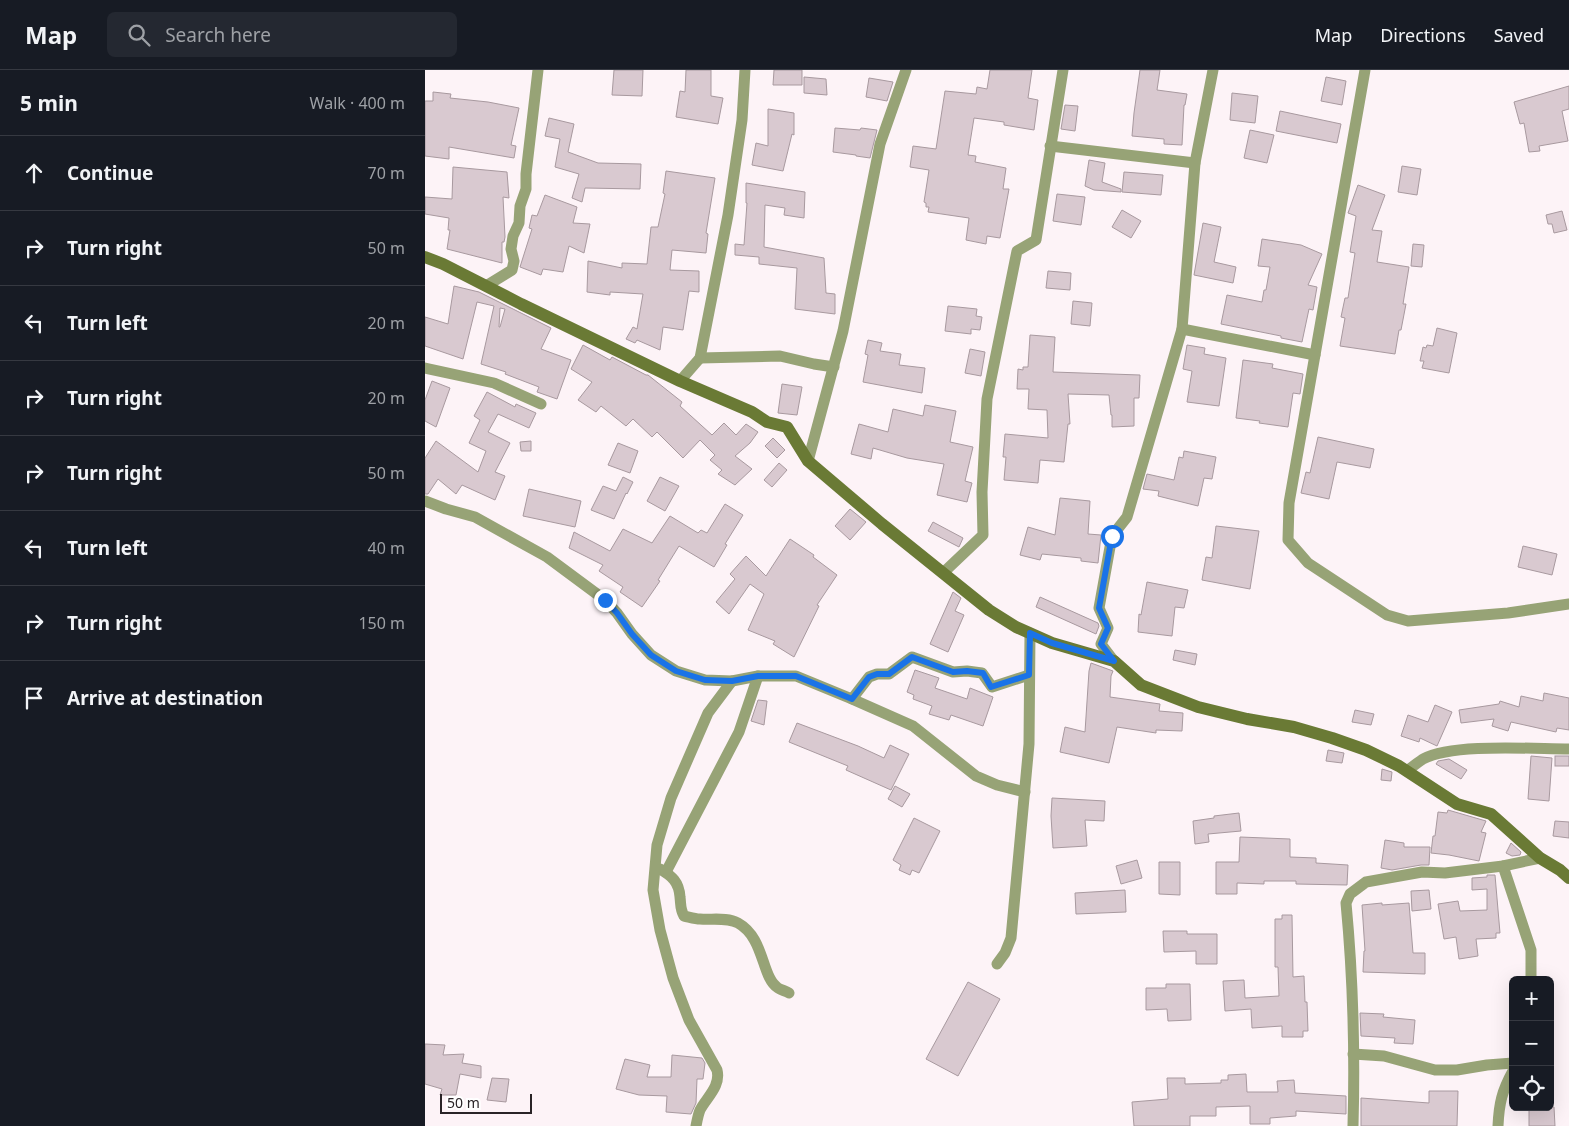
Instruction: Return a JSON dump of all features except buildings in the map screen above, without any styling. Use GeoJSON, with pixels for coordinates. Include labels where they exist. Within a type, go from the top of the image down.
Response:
{"type":"FeatureCollection","features":[{"type":"Feature","properties":{"kind":"street"},"geometry":{"type":"LineString","coordinates":[[486,286],[512,270],[514,261],[511,248],[513,236],[519,223],[520,206],[526,189],[526,174],[538,70]]}},
{"type":"Feature","properties":{"kind":"street"},"geometry":{"type":"LineString","coordinates":[[680,381],[700,358],[728,215],[742,120],[745,70]]}},
{"type":"Feature","properties":{"kind":"street"},"geometry":{"type":"LineString","coordinates":[[808,461],[843,331],[880,144],[906,70]]}},
{"type":"Feature","properties":{"kind":"street"},"geometry":{"type":"LineString","coordinates":[[943,573],[983,536],[987,400],[1017,251],[1035,240],[1063,70]]}},
{"type":"Feature","properties":{"kind":"street"},"geometry":{"type":"LineString","coordinates":[[1213,70],[1195,163],[1182,329],[1127,517],[1112,536],[1099,608],[1108,628],[1101,644],[1114,661],[1141,685],[1171,698],[1247,719],[1295,727],[1366,750],[1407,771],[1457,804],[1491,814],[1540,858],[1569,878]]}},
{"type":"Feature","properties":{"kind":"street"},"geometry":{"type":"LineString","coordinates":[[1365,70],[1289,503],[1288,540],[1308,563],[1387,616],[1408,621],[1508,613],[1569,604]]}},
{"type":"Feature","properties":{"kind":"street"},"geometry":{"type":"LineString","coordinates":[[1050,146],[1195,163]]}},
{"type":"Feature","properties":{"kind":"street"},"geometry":{"type":"LineString","coordinates":[[425,257],[443,264],[680,381],[752,412],[767,422],[787,426],[808,461],[882,524],[989,610],[1016,627],[1052,643],[1114,661]]}},
{"type":"Feature","properties":{"kind":"street"},"geometry":{"type":"LineString","coordinates":[[1182,329],[1315,355]]}},
{"type":"Feature","properties":{"kind":"street"},"geometry":{"type":"LineString","coordinates":[[700,358],[780,356],[834,367]]}},
{"type":"Feature","properties":{"kind":"street"},"geometry":{"type":"LineString","coordinates":[[425,368],[493,383],[541,404]]}},
{"type":"Feature","properties":{"kind":"street"},"geometry":{"type":"LineString","coordinates":[[425,501],[475,517],[547,557],[605,600],[651,655],[676,671],[705,680],[732,681],[758,676],[796,676],[913,726],[975,776],[997,785],[1025,792]]}},
{"type":"Feature","properties":{"kind":"street"},"geometry":{"type":"LineString","coordinates":[[997,964],[1005,953],[1011,938],[1029,744],[1030,633]]}},
{"type":"Feature","properties":{"kind":"street"},"geometry":{"type":"LineString","coordinates":[[852,699],[869,677],[877,674],[889,674],[912,657],[953,672],[983,673],[991,687],[1029,675]]}},
{"type":"Feature","properties":{"kind":"street"},"geometry":{"type":"LineString","coordinates":[[666,872],[739,732],[758,676]]}},
{"type":"Feature","properties":{"kind":"street"},"geometry":{"type":"LineString","coordinates":[[697,1126],[699,1112],[719,1077],[689,1020],[673,978],[653,890],[657,845],[671,798],[708,713],[732,681]]}},
{"type":"Feature","properties":{"kind":"street"},"geometry":{"type":"LineString","coordinates":[[1407,771],[1423,759],[1441,753],[1465,750],[1569,749]]}},
{"type":"Feature","properties":{"kind":"street"},"geometry":{"type":"LineString","coordinates":[[1353,1126],[1354,1089],[1351,990],[1346,904],[1350,894],[1366,882],[1389,877],[1422,872],[1445,873],[1503,866],[1540,858]]}},
{"type":"Feature","properties":{"kind":"street"},"geometry":{"type":"LineString","coordinates":[[655,865],[672,876],[677,884],[680,896],[680,910],[685,916],[737,922],[749,930],[760,948],[771,979],[777,988],[789,993]]}},
{"type":"Feature","properties":{"kind":"street"},"geometry":{"type":"LineString","coordinates":[[1503,866],[1531,950],[1531,976]]}},
{"type":"Feature","properties":{"kind":"street"},"geometry":{"type":"LineString","coordinates":[[1353,1054],[1384,1056],[1435,1070],[1457,1070],[1509,1063]]}},
{"type":"Feature","properties":{"kind":"street"},"geometry":{"type":"LineString","coordinates":[[1498,1126],[1499,1104],[1509,1078]]}},
{"type":"Feature","properties":{"kind":"route"},"geometry":{"type":"LineString","coordinates":[[605,600],[651,655],[676,671],[705,680],[732,681],[758,676],[796,676],[852,699],[869,677],[877,674],[889,674],[912,657],[953,672],[983,673],[991,687],[1029,675],[1030,633],[1052,643],[1114,661],[1101,644],[1108,628],[1099,608],[1112,536]]}}]}
